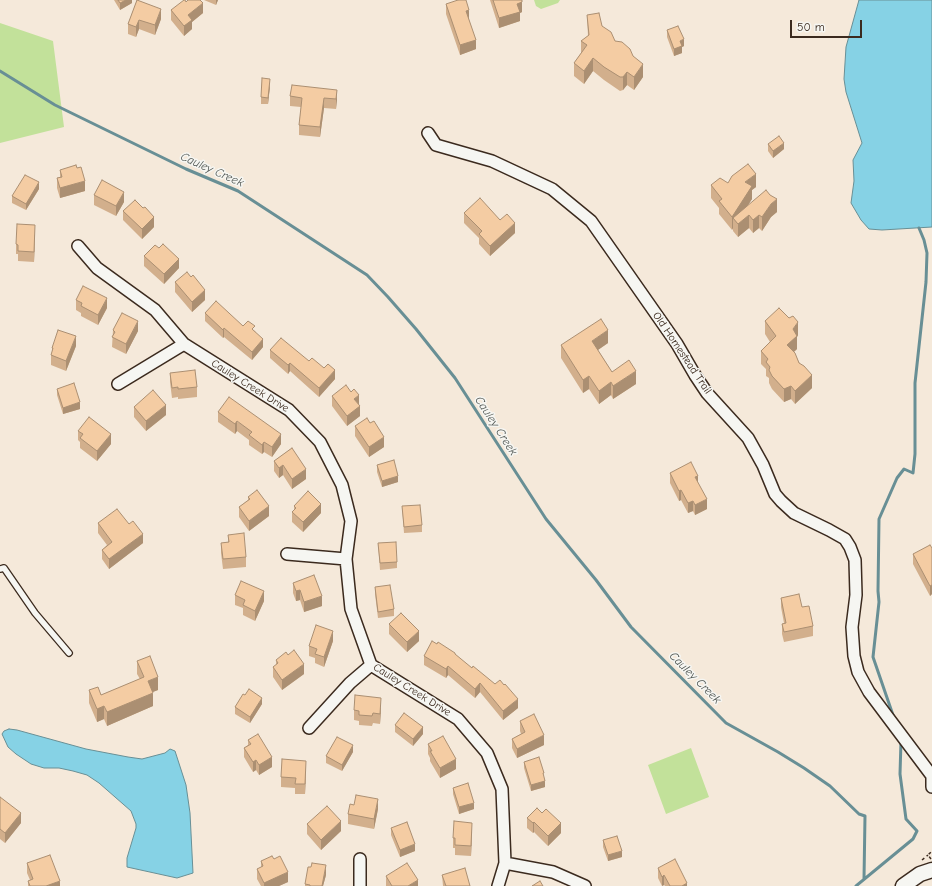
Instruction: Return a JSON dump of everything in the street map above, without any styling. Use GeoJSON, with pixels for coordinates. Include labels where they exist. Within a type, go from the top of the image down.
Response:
{"type":"FeatureCollection","features":[{"type":"Feature","properties":{"kind":"street","name":"Old Homestead Trail"},"geometry":{"type":"LineString","coordinates":[[428,133],[436,146],[492,160],[552,190],[591,221],[677,344],[707,393],[748,438],[763,465],[775,494],[794,513],[845,539],[855,560],[856,595],[852,627],[854,656],[858,672],[869,692],[932,776]]}},
{"type":"Feature","properties":{"kind":"street","name":"Cauley Creek Drive"},"geometry":{"type":"LineString","coordinates":[[78,246],[97,268],[155,310],[184,344],[289,410],[320,442],[342,485],[351,521],[346,559],[351,609],[371,665],[458,719],[487,753],[502,789],[505,863],[498,886]]}},
{"type":"Feature","properties":{"kind":"street"},"geometry":{"type":"LineString","coordinates":[[118,384],[184,344]]}},
{"type":"Feature","properties":{"kind":"street"},"geometry":{"type":"LineString","coordinates":[[287,554],[346,559]]}},
{"type":"Feature","properties":{"kind":"street"},"geometry":{"type":"LineString","coordinates":[[309,728],[350,683],[371,665]]}},
{"type":"Feature","properties":{"kind":"street"},"geometry":{"type":"LineString","coordinates":[[932,776],[932,787]]}},
{"type":"Feature","properties":{"kind":"street"},"geometry":{"type":"LineString","coordinates":[[360,859],[360,886]]}},
{"type":"Feature","properties":{"kind":"street"},"geometry":{"type":"LineString","coordinates":[[903,886],[926,872],[925,865],[932,860]]}},
{"type":"Feature","properties":{"kind":"street"},"geometry":{"type":"LineString","coordinates":[[505,863],[553,872],[585,886]]}},
{"type":"Feature","properties":{"kind":"lane"},"geometry":{"type":"LineString","coordinates":[[0,569],[4,568],[35,613],[69,653]]}},
{"type":"Feature","properties":{"kind":"path"},"geometry":{"type":"LineString","coordinates":[[932,851],[928,855],[932,860]]}},
{"type":"Feature","properties":{"kind":"green space"},"geometry":{"type":"Polygon","coordinates":[[[534,0],[560,0],[558,3],[541,9],[536,6],[534,0]]]}},
{"type":"Feature","properties":{"kind":"green space"},"geometry":{"type":"Polygon","coordinates":[[[0,23],[53,41],[64,127],[0,143],[0,23]]]}},
{"type":"Feature","properties":{"kind":"green space"},"geometry":{"type":"Polygon","coordinates":[[[691,748],[709,797],[666,814],[648,765],[691,748]]]}},
{"type":"Feature","properties":{"kind":"water"},"geometry":{"type":"Polygon","coordinates":[[[859,0],[932,0],[932,227],[882,230],[869,229],[861,220],[851,203],[854,181],[853,160],[862,143],[846,92],[844,79],[846,47],[859,0]]]}},
{"type":"Feature","properties":{"kind":"water"},"geometry":{"type":"Polygon","coordinates":[[[9,729],[86,749],[142,759],[165,753],[170,749],[175,751],[186,785],[190,813],[193,873],[177,878],[127,867],[127,858],[136,828],[131,811],[99,783],[87,775],[59,768],[44,768],[31,764],[16,754],[8,747],[2,734],[4,731],[9,729]]]}},
{"type":"Feature","properties":{"kind":"building"},"geometry":{"type":"Polygon","coordinates":[[[118,0],[126,0],[120,3],[118,0]]]}},
{"type":"Feature","properties":{"kind":"building"},"geometry":{"type":"Polygon","coordinates":[[[137,0],[161,9],[155,25],[139,20],[136,27],[128,24],[137,0]]]}},
{"type":"Feature","properties":{"kind":"building"},"geometry":{"type":"Polygon","coordinates":[[[184,0],[186,2],[188,0],[200,0],[203,3],[188,15],[192,20],[184,26],[171,10],[184,0]]]}},
{"type":"Feature","properties":{"kind":"building"},"geometry":{"type":"Polygon","coordinates":[[[458,0],[466,0],[469,10],[466,11],[476,40],[460,45],[446,4],[458,0]]]}},
{"type":"Feature","properties":{"kind":"building"},"geometry":{"type":"Polygon","coordinates":[[[493,0],[522,0],[522,2],[517,4],[520,12],[499,18],[493,0]]]}},
{"type":"Feature","properties":{"kind":"building"},"geometry":{"type":"Polygon","coordinates":[[[599,13],[602,26],[611,32],[615,41],[622,42],[630,49],[633,56],[643,64],[634,77],[627,72],[623,77],[620,77],[593,58],[584,71],[574,63],[587,45],[581,41],[589,35],[587,15],[599,13]]]}},
{"type":"Feature","properties":{"kind":"building"},"geometry":{"type":"Polygon","coordinates":[[[678,26],[684,39],[680,41],[682,46],[674,49],[667,30],[678,26]]]}},
{"type":"Feature","properties":{"kind":"building"},"geometry":{"type":"Polygon","coordinates":[[[262,78],[270,79],[268,98],[261,97],[262,78]]]}},
{"type":"Feature","properties":{"kind":"building"},"geometry":{"type":"Polygon","coordinates":[[[292,85],[337,90],[336,99],[324,98],[320,127],[299,125],[302,98],[290,96],[292,85]]]}},
{"type":"Feature","properties":{"kind":"building"},"geometry":{"type":"Polygon","coordinates":[[[779,136],[784,143],[773,151],[768,144],[779,136]]]}},
{"type":"Feature","properties":{"kind":"building"},"geometry":{"type":"Polygon","coordinates":[[[748,164],[756,174],[745,182],[752,186],[732,217],[719,201],[722,199],[711,185],[720,178],[728,183],[732,176],[748,164]]]}},
{"type":"Feature","properties":{"kind":"building"},"geometry":{"type":"Polygon","coordinates":[[[76,165],[77,168],[81,167],[85,181],[60,188],[57,178],[62,177],[60,170],[76,165]]]}},
{"type":"Feature","properties":{"kind":"building"},"geometry":{"type":"Polygon","coordinates":[[[25,175],[39,182],[26,204],[12,196],[25,175]]]}},
{"type":"Feature","properties":{"kind":"building"},"geometry":{"type":"Polygon","coordinates":[[[102,180],[124,192],[116,206],[94,195],[102,180]]]}},
{"type":"Feature","properties":{"kind":"building"},"geometry":{"type":"Polygon","coordinates":[[[766,190],[770,195],[777,199],[771,204],[762,217],[759,215],[753,220],[749,215],[738,224],[733,218],[766,190]]]}},
{"type":"Feature","properties":{"kind":"building"},"geometry":{"type":"Polygon","coordinates":[[[480,198],[500,220],[507,214],[515,223],[490,246],[479,234],[482,231],[464,213],[480,198]]]}},
{"type":"Feature","properties":{"kind":"building"},"geometry":{"type":"Polygon","coordinates":[[[135,200],[143,208],[145,207],[154,217],[142,229],[123,211],[135,200]]]}},
{"type":"Feature","properties":{"kind":"building"},"geometry":{"type":"Polygon","coordinates":[[[17,224],[35,225],[34,252],[18,251],[18,245],[16,244],[17,224]]]}},
{"type":"Feature","properties":{"kind":"building"},"geometry":{"type":"Polygon","coordinates":[[[163,244],[179,259],[164,274],[144,256],[155,245],[159,248],[163,244]]]}},
{"type":"Feature","properties":{"kind":"building"},"geometry":{"type":"Polygon","coordinates":[[[187,272],[191,277],[193,275],[205,290],[192,302],[175,282],[187,272]]]}},
{"type":"Feature","properties":{"kind":"building"},"geometry":{"type":"Polygon","coordinates":[[[83,286],[107,298],[98,315],[81,306],[82,303],[76,300],[83,286]]]}},
{"type":"Feature","properties":{"kind":"building"},"geometry":{"type":"Polygon","coordinates":[[[216,301],[243,326],[248,321],[255,326],[252,329],[263,339],[252,352],[224,328],[223,330],[205,313],[216,301]]]}},
{"type":"Feature","properties":{"kind":"building"},"geometry":{"type":"Polygon","coordinates":[[[779,308],[789,318],[793,316],[798,322],[793,329],[797,336],[787,345],[795,353],[799,363],[812,375],[795,391],[791,386],[784,389],[772,376],[769,370],[770,367],[766,362],[768,359],[761,351],[776,336],[765,321],[779,308]]]}},
{"type":"Feature","properties":{"kind":"building"},"geometry":{"type":"Polygon","coordinates":[[[122,313],[138,321],[126,344],[112,337],[115,332],[113,330],[122,313]]]}},
{"type":"Feature","properties":{"kind":"building"},"geometry":{"type":"Polygon","coordinates":[[[601,319],[608,330],[592,341],[612,372],[629,360],[636,371],[613,386],[611,382],[599,391],[589,376],[583,380],[561,345],[601,319]]]}},
{"type":"Feature","properties":{"kind":"building"},"geometry":{"type":"Polygon","coordinates":[[[58,330],[76,336],[66,361],[51,355],[58,330]]]}},
{"type":"Feature","properties":{"kind":"building"},"geometry":{"type":"Polygon","coordinates":[[[281,338],[309,361],[312,358],[324,368],[328,364],[335,370],[319,388],[290,363],[288,365],[270,350],[281,338]]]}},
{"type":"Feature","properties":{"kind":"building"},"geometry":{"type":"Polygon","coordinates":[[[195,370],[197,387],[178,389],[178,387],[172,388],[170,373],[195,370]]]}},
{"type":"Feature","properties":{"kind":"building"},"geometry":{"type":"Polygon","coordinates":[[[74,383],[80,402],[63,408],[57,389],[74,383]]]}},
{"type":"Feature","properties":{"kind":"building"},"geometry":{"type":"Polygon","coordinates":[[[346,385],[351,392],[354,389],[359,395],[354,399],[360,406],[347,416],[332,396],[346,385]]]}},
{"type":"Feature","properties":{"kind":"building"},"geometry":{"type":"Polygon","coordinates":[[[153,390],[166,405],[146,421],[134,407],[153,390]]]}},
{"type":"Feature","properties":{"kind":"building"},"geometry":{"type":"Polygon","coordinates":[[[229,397],[281,434],[272,447],[264,442],[262,445],[249,435],[252,432],[237,421],[235,424],[218,412],[229,397]]]}},
{"type":"Feature","properties":{"kind":"building"},"geometry":{"type":"Polygon","coordinates":[[[89,417],[111,434],[97,451],[80,438],[83,434],[78,431],[89,417]]]}},
{"type":"Feature","properties":{"kind":"building"},"geometry":{"type":"Polygon","coordinates":[[[367,418],[370,423],[374,421],[384,437],[369,447],[355,426],[367,418]]]}},
{"type":"Feature","properties":{"kind":"building"},"geometry":{"type":"Polygon","coordinates":[[[292,448],[306,469],[292,479],[283,465],[279,468],[274,461],[292,448]]]}},
{"type":"Feature","properties":{"kind":"building"},"geometry":{"type":"Polygon","coordinates":[[[394,460],[398,476],[382,481],[377,465],[394,460]]]}},
{"type":"Feature","properties":{"kind":"building"},"geometry":{"type":"Polygon","coordinates":[[[691,462],[698,476],[695,477],[707,499],[695,505],[693,501],[688,503],[681,490],[679,491],[670,473],[691,462]]]}},
{"type":"Feature","properties":{"kind":"building"},"geometry":{"type":"Polygon","coordinates":[[[257,490],[269,506],[249,521],[239,507],[250,499],[248,497],[257,490]]]}},
{"type":"Feature","properties":{"kind":"building"},"geometry":{"type":"Polygon","coordinates":[[[308,491],[321,504],[303,522],[292,512],[296,508],[294,506],[308,491]]]}},
{"type":"Feature","properties":{"kind":"building"},"geometry":{"type":"Polygon","coordinates":[[[420,505],[422,525],[404,527],[402,506],[420,505]]]}},
{"type":"Feature","properties":{"kind":"building"},"geometry":{"type":"Polygon","coordinates":[[[117,509],[129,524],[133,521],[143,534],[109,559],[102,550],[112,542],[98,523],[117,509]]]}},
{"type":"Feature","properties":{"kind":"building"},"geometry":{"type":"Polygon","coordinates":[[[244,533],[246,557],[223,559],[221,543],[229,542],[228,535],[244,533]]]}},
{"type":"Feature","properties":{"kind":"building"},"geometry":{"type":"Polygon","coordinates":[[[396,542],[397,562],[380,563],[378,543],[396,542]]]}},
{"type":"Feature","properties":{"kind":"building"},"geometry":{"type":"Polygon","coordinates":[[[930,545],[932,548],[932,585],[930,586],[913,554],[930,545]]]}},
{"type":"Feature","properties":{"kind":"building"},"geometry":{"type":"Polygon","coordinates":[[[314,575],[322,596],[304,602],[300,590],[296,591],[293,583],[314,575]]]}},
{"type":"Feature","properties":{"kind":"building"},"geometry":{"type":"Polygon","coordinates":[[[241,581],[264,591],[255,611],[243,605],[245,600],[235,595],[241,581]]]}},
{"type":"Feature","properties":{"kind":"building"},"geometry":{"type":"Polygon","coordinates":[[[390,585],[394,609],[378,612],[375,587],[390,585]]]}},
{"type":"Feature","properties":{"kind":"building"},"geometry":{"type":"Polygon","coordinates":[[[799,594],[802,607],[809,606],[813,626],[784,632],[782,624],[786,623],[781,598],[799,594]]]}},
{"type":"Feature","properties":{"kind":"building"},"geometry":{"type":"Polygon","coordinates":[[[401,613],[419,631],[407,642],[389,624],[401,613]]]}},
{"type":"Feature","properties":{"kind":"building"},"geometry":{"type":"Polygon","coordinates":[[[316,625],[333,631],[324,657],[315,654],[317,649],[309,646],[316,625]]]}},
{"type":"Feature","properties":{"kind":"building"},"geometry":{"type":"Polygon","coordinates":[[[432,641],[437,644],[438,642],[455,653],[472,668],[473,666],[495,684],[500,680],[518,699],[503,711],[480,683],[475,689],[448,666],[446,669],[424,656],[432,641]]]}},
{"type":"Feature","properties":{"kind":"building"},"geometry":{"type":"Polygon","coordinates":[[[294,650],[304,664],[282,680],[273,667],[278,663],[276,660],[286,652],[288,655],[294,650]]]}},
{"type":"Feature","properties":{"kind":"building"},"geometry":{"type":"Polygon","coordinates":[[[150,656],[158,677],[148,681],[153,693],[107,712],[104,706],[97,709],[89,690],[98,687],[101,695],[144,677],[137,661],[150,656]]]}},
{"type":"Feature","properties":{"kind":"building"},"geometry":{"type":"Polygon","coordinates":[[[249,689],[262,698],[250,717],[235,707],[243,694],[245,695],[249,689]]]}},
{"type":"Feature","properties":{"kind":"building"},"geometry":{"type":"Polygon","coordinates":[[[355,695],[381,698],[380,714],[373,713],[372,716],[359,715],[359,711],[354,710],[355,695]]]}},
{"type":"Feature","properties":{"kind":"building"},"geometry":{"type":"Polygon","coordinates":[[[404,713],[423,727],[413,739],[395,725],[404,713]]]}},
{"type":"Feature","properties":{"kind":"building"},"geometry":{"type":"Polygon","coordinates":[[[534,714],[544,735],[517,749],[512,739],[525,732],[520,721],[534,714]]]}},
{"type":"Feature","properties":{"kind":"building"},"geometry":{"type":"Polygon","coordinates":[[[258,734],[272,757],[259,765],[256,760],[253,762],[244,748],[251,744],[248,740],[258,734]]]}},
{"type":"Feature","properties":{"kind":"building"},"geometry":{"type":"Polygon","coordinates":[[[443,736],[456,759],[440,768],[430,751],[432,751],[428,744],[443,736]]]}},
{"type":"Feature","properties":{"kind":"building"},"geometry":{"type":"Polygon","coordinates":[[[337,737],[353,745],[342,765],[326,756],[337,737]]]}},
{"type":"Feature","properties":{"kind":"building"},"geometry":{"type":"Polygon","coordinates":[[[539,757],[545,781],[531,785],[524,762],[539,757]]]}},
{"type":"Feature","properties":{"kind":"building"},"geometry":{"type":"Polygon","coordinates":[[[282,759],[306,761],[305,784],[295,784],[296,778],[281,777],[282,759]]]}},
{"type":"Feature","properties":{"kind":"building"},"geometry":{"type":"Polygon","coordinates":[[[468,783],[474,803],[459,807],[453,788],[468,783]]]}},
{"type":"Feature","properties":{"kind":"building"},"geometry":{"type":"Polygon","coordinates":[[[356,795],[378,799],[374,819],[348,814],[350,804],[354,805],[356,795]]]}},
{"type":"Feature","properties":{"kind":"building"},"geometry":{"type":"Polygon","coordinates":[[[0,797],[21,813],[5,833],[0,829],[0,797]]]}},
{"type":"Feature","properties":{"kind":"building"},"geometry":{"type":"Polygon","coordinates":[[[327,806],[341,821],[321,840],[307,824],[327,806]]]}},
{"type":"Feature","properties":{"kind":"building"},"geometry":{"type":"Polygon","coordinates":[[[537,808],[542,813],[546,809],[561,823],[548,836],[534,822],[533,823],[527,818],[537,808]]]}},
{"type":"Feature","properties":{"kind":"building"},"geometry":{"type":"Polygon","coordinates":[[[454,821],[472,823],[471,846],[455,845],[455,838],[453,838],[454,821]]]}},
{"type":"Feature","properties":{"kind":"building"},"geometry":{"type":"Polygon","coordinates":[[[407,822],[415,844],[400,850],[391,828],[407,822]]]}},
{"type":"Feature","properties":{"kind":"building"},"geometry":{"type":"Polygon","coordinates":[[[617,836],[622,851],[608,855],[603,840],[617,836]]]}},
{"type":"Feature","properties":{"kind":"building"},"geometry":{"type":"Polygon","coordinates":[[[50,855],[60,881],[46,886],[30,886],[28,881],[33,879],[27,863],[50,855]]]}},
{"type":"Feature","properties":{"kind":"building"},"geometry":{"type":"Polygon","coordinates":[[[272,856],[274,859],[280,856],[288,872],[264,883],[257,869],[263,866],[261,861],[272,856]]]}},
{"type":"Feature","properties":{"kind":"building"},"geometry":{"type":"Polygon","coordinates":[[[675,859],[687,883],[682,886],[670,886],[664,875],[662,877],[658,868],[675,859]]]}},
{"type":"Feature","properties":{"kind":"building"},"geometry":{"type":"Polygon","coordinates":[[[312,863],[326,865],[322,886],[310,886],[305,884],[308,867],[311,867],[312,863]]]}},
{"type":"Feature","properties":{"kind":"building"},"geometry":{"type":"Polygon","coordinates":[[[407,863],[418,880],[408,886],[392,886],[386,876],[407,863]]]}},
{"type":"Feature","properties":{"kind":"building"},"geometry":{"type":"Polygon","coordinates":[[[465,868],[470,886],[446,886],[442,875],[465,868]]]}},
{"type":"Feature","properties":{"kind":"building"},"geometry":{"type":"Polygon","coordinates":[[[540,881],[543,886],[532,886],[540,881]]]}},
{"type":"Feature","properties":{"kind":"waterway","name":"Cauley Creek"},"geometry":{"type":"LineString","coordinates":[[0,71],[55,105],[186,169],[238,191],[367,275],[416,329],[455,378],[546,519],[596,580],[631,627],[726,723],[804,768],[830,786],[859,814],[865,816],[864,879]]}},
{"type":"Feature","properties":{"kind":"waterway"},"geometry":{"type":"LineString","coordinates":[[894,718],[873,657],[879,602],[879,519],[897,478],[904,469],[913,473],[915,454],[915,383],[926,282],[927,253],[919,228]]}},
{"type":"Feature","properties":{"kind":"waterway"},"geometry":{"type":"LineString","coordinates":[[856,886],[913,839],[917,831],[906,819],[900,774],[901,741]]}}]}
